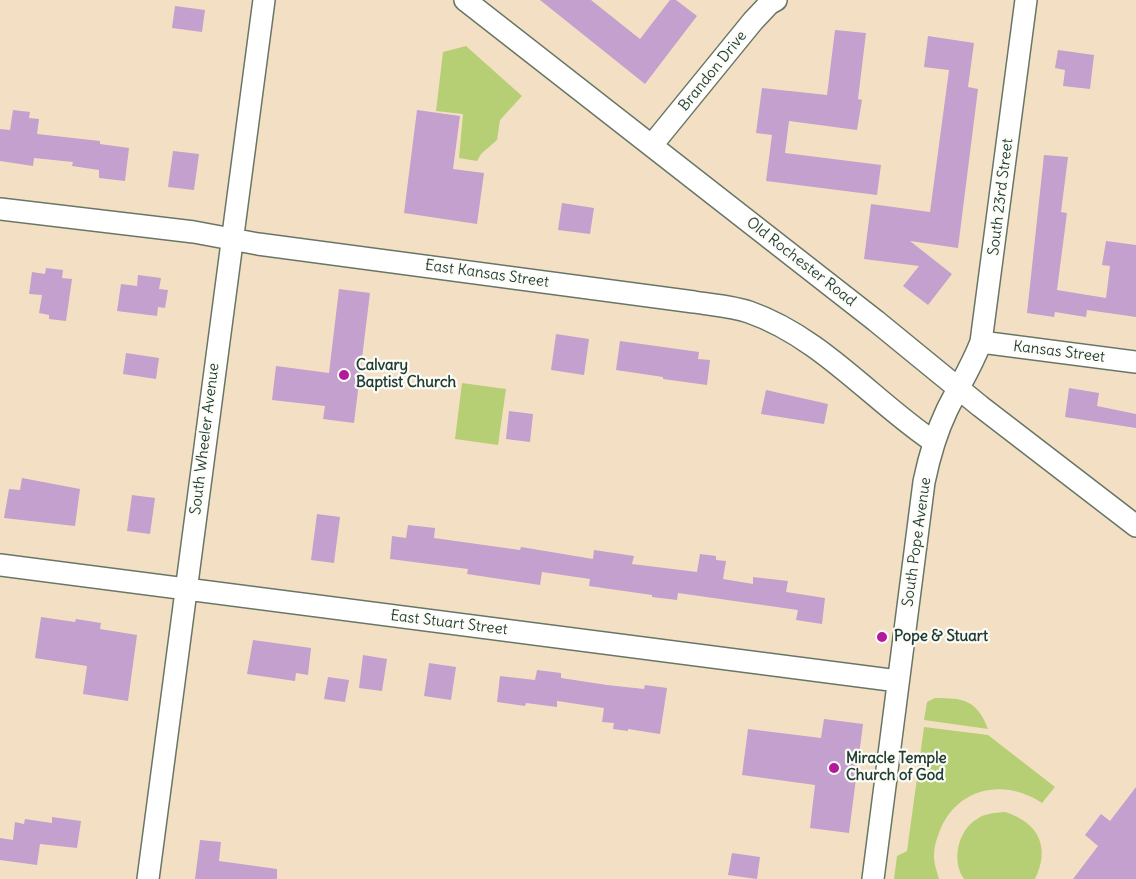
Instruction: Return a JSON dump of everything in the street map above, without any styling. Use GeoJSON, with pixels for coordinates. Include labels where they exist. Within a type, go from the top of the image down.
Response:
{"type":"FeatureCollection","features":[{"type":"Feature","properties":{"kind":"street","name":"South Wheeler Avenue"},"geometry":{"type":"LineString","coordinates":[[148,879],[264,0]]}},
{"type":"Feature","properties":{"kind":"street","name":"Old Rochester Road"},"geometry":{"type":"LineString","coordinates":[[465,0],[1136,526]]}},
{"type":"Feature","properties":{"kind":"street","name":"South 23rd Street"},"geometry":{"type":"LineString","coordinates":[[959,389],[970,370],[981,342],[1026,0]]}},
{"type":"Feature","properties":{"kind":"street","name":"Brandon Drive"},"geometry":{"type":"LineString","coordinates":[[652,145],[741,35],[773,2]]}},
{"type":"Feature","properties":{"kind":"street","name":"East Kansas Street"},"geometry":{"type":"LineString","coordinates":[[0,209],[194,232],[231,239],[694,302],[748,312],[794,333],[934,442]]}},
{"type":"Feature","properties":{"kind":"street","name":"Kansas Street"},"geometry":{"type":"LineString","coordinates":[[981,342],[1136,362]]}},
{"type":"Feature","properties":{"kind":"street","name":"South Pope Avenue"},"geometry":{"type":"LineString","coordinates":[[873,879],[923,491],[934,442],[947,410],[959,389]]}},
{"type":"Feature","properties":{"kind":"street","name":"East Stuart Street"},"geometry":{"type":"LineString","coordinates":[[0,565],[898,681]]}},
{"type":"Feature","properties":{"kind":"green space"},"geometry":{"type":"Polygon","coordinates":[[[466,46],[522,96],[500,120],[497,140],[481,154],[477,161],[459,158],[463,114],[436,111],[443,52],[466,46]]]}},
{"type":"Feature","properties":{"kind":"green space"},"geometry":{"type":"Polygon","coordinates":[[[462,383],[506,389],[498,445],[455,439],[462,383]]]}},
{"type":"Feature","properties":{"kind":"green space"},"geometry":{"type":"Polygon","coordinates":[[[935,698],[962,700],[974,706],[988,729],[924,720],[927,702],[935,698]]]}},
{"type":"Feature","properties":{"kind":"green space"},"geometry":{"type":"Polygon","coordinates":[[[924,727],[988,735],[1055,787],[1042,803],[1012,790],[982,791],[969,797],[946,818],[938,836],[934,856],[939,879],[894,879],[897,856],[907,851],[924,727]]]}},
{"type":"Feature","properties":{"kind":"green space"},"geometry":{"type":"Polygon","coordinates":[[[1005,812],[1026,822],[1038,837],[1042,856],[1035,879],[964,879],[960,872],[957,855],[965,830],[980,817],[1005,812]]]}},
{"type":"Feature","properties":{"kind":"building"},"geometry":{"type":"Polygon","coordinates":[[[540,0],[591,0],[640,39],[670,0],[676,0],[697,16],[645,84],[540,0]]]}},
{"type":"Feature","properties":{"kind":"building"},"geometry":{"type":"Polygon","coordinates":[[[175,6],[205,10],[202,32],[172,28],[175,6]]]}},
{"type":"Feature","properties":{"kind":"building"},"geometry":{"type":"Polygon","coordinates":[[[835,30],[866,33],[858,99],[862,100],[857,130],[789,121],[785,153],[881,165],[877,195],[766,181],[772,135],[756,133],[762,88],[827,95],[835,30]]]}},
{"type":"Feature","properties":{"kind":"building"},"geometry":{"type":"Polygon","coordinates":[[[928,36],[974,43],[968,87],[978,89],[958,248],[910,241],[952,274],[928,305],[903,286],[919,266],[864,259],[871,204],[930,212],[949,70],[924,67],[928,36]]]}},
{"type":"Feature","properties":{"kind":"building"},"geometry":{"type":"Polygon","coordinates":[[[1058,50],[1094,55],[1090,89],[1063,86],[1065,70],[1055,68],[1058,50]]]}},
{"type":"Feature","properties":{"kind":"building"},"geometry":{"type":"Polygon","coordinates":[[[13,110],[30,112],[29,118],[39,119],[37,134],[100,141],[100,144],[129,148],[125,181],[99,178],[99,170],[72,166],[73,162],[34,158],[33,166],[0,161],[0,129],[10,130],[13,110]]]}},
{"type":"Feature","properties":{"kind":"building"},"geometry":{"type":"Polygon","coordinates":[[[417,110],[460,116],[453,169],[484,173],[477,224],[404,213],[417,110]]]}},
{"type":"Feature","properties":{"kind":"building"},"geometry":{"type":"Polygon","coordinates":[[[173,151],[199,154],[194,190],[168,187],[173,151]]]}},
{"type":"Feature","properties":{"kind":"building"},"geometry":{"type":"Polygon","coordinates":[[[1044,155],[1068,157],[1061,212],[1067,213],[1057,290],[1106,298],[1110,266],[1102,265],[1106,241],[1136,245],[1136,317],[1087,310],[1086,317],[1055,312],[1054,317],[1027,313],[1044,155]]]}},
{"type":"Feature","properties":{"kind":"building"},"geometry":{"type":"Polygon","coordinates":[[[562,203],[594,208],[590,234],[558,230],[562,203]]]}},
{"type":"Feature","properties":{"kind":"building"},"geometry":{"type":"Polygon","coordinates":[[[46,268],[63,270],[62,278],[72,279],[66,321],[49,319],[49,315],[39,313],[42,295],[29,294],[32,272],[45,274],[46,268]]]}},
{"type":"Feature","properties":{"kind":"building"},"geometry":{"type":"Polygon","coordinates":[[[138,275],[161,278],[159,289],[168,290],[165,308],[158,307],[157,316],[117,311],[121,284],[137,286],[138,275]]]}},
{"type":"Feature","properties":{"kind":"building"},"geometry":{"type":"Polygon","coordinates":[[[339,289],[370,293],[354,423],[323,419],[325,406],[272,400],[276,366],[329,373],[339,289]]]}},
{"type":"Feature","properties":{"kind":"building"},"geometry":{"type":"Polygon","coordinates":[[[556,334],[589,339],[584,375],[551,370],[556,334]]]}},
{"type":"Feature","properties":{"kind":"building"},"geometry":{"type":"Polygon","coordinates":[[[620,341],[699,352],[698,359],[710,360],[707,385],[616,370],[620,341]]]}},
{"type":"Feature","properties":{"kind":"building"},"geometry":{"type":"Polygon","coordinates":[[[126,353],[159,358],[156,379],[123,374],[126,353]]]}},
{"type":"Feature","properties":{"kind":"building"},"geometry":{"type":"Polygon","coordinates":[[[1069,388],[1099,393],[1097,406],[1136,414],[1136,428],[1065,417],[1069,388]]]}},
{"type":"Feature","properties":{"kind":"building"},"geometry":{"type":"Polygon","coordinates":[[[766,390],[828,404],[824,424],[761,414],[766,390]]]}},
{"type":"Feature","properties":{"kind":"building"},"geometry":{"type":"Polygon","coordinates":[[[509,411],[533,414],[530,442],[506,439],[509,411]]]}},
{"type":"Feature","properties":{"kind":"building"},"geometry":{"type":"Polygon","coordinates":[[[22,478],[80,489],[75,526],[4,518],[9,489],[20,490],[22,478]]]}},
{"type":"Feature","properties":{"kind":"building"},"geometry":{"type":"Polygon","coordinates":[[[132,495],[155,498],[150,534],[127,531],[132,495]]]}},
{"type":"Feature","properties":{"kind":"building"},"geometry":{"type":"Polygon","coordinates":[[[317,514],[340,517],[334,563],[311,560],[317,514]]]}},
{"type":"Feature","properties":{"kind":"building"},"geometry":{"type":"Polygon","coordinates":[[[408,525],[435,528],[434,538],[520,550],[521,547],[593,559],[594,550],[634,556],[632,564],[697,572],[700,554],[716,556],[716,560],[726,561],[723,579],[753,584],[753,577],[788,581],[786,592],[825,598],[822,624],[796,620],[798,610],[678,593],[677,600],[652,597],[652,595],[589,586],[590,579],[542,572],[540,585],[467,574],[468,569],[390,559],[392,536],[406,538],[408,525]]]}},
{"type":"Feature","properties":{"kind":"building"},"geometry":{"type":"Polygon","coordinates":[[[41,617],[101,623],[100,629],[137,635],[128,701],[83,694],[87,666],[35,658],[41,617]]]}},
{"type":"Feature","properties":{"kind":"building"},"geometry":{"type":"Polygon","coordinates":[[[253,640],[311,648],[308,675],[296,673],[295,681],[247,674],[253,640]]]}},
{"type":"Feature","properties":{"kind":"building"},"geometry":{"type":"Polygon","coordinates":[[[363,655],[387,659],[382,691],[359,688],[363,655]]]}},
{"type":"Feature","properties":{"kind":"building"},"geometry":{"type":"Polygon","coordinates":[[[429,663],[456,667],[451,700],[424,696],[429,663]]]}},
{"type":"Feature","properties":{"kind":"building"},"geometry":{"type":"Polygon","coordinates":[[[537,670],[561,673],[561,678],[607,685],[644,689],[645,685],[667,688],[660,734],[613,729],[614,723],[602,722],[604,708],[557,701],[557,707],[497,702],[500,676],[535,680],[537,670]]]}},
{"type":"Feature","properties":{"kind":"building"},"geometry":{"type":"Polygon","coordinates":[[[328,677],[349,680],[345,702],[324,699],[328,677]]]}},
{"type":"Feature","properties":{"kind":"building"},"geometry":{"type":"Polygon","coordinates":[[[824,719],[863,724],[849,833],[810,828],[815,785],[742,775],[748,729],[821,738],[824,719]]]}},
{"type":"Feature","properties":{"kind":"building"},"geometry":{"type":"Polygon","coordinates":[[[1136,787],[1136,879],[1073,879],[1098,846],[1085,835],[1101,814],[1110,821],[1136,787]]]}},
{"type":"Feature","properties":{"kind":"building"},"geometry":{"type":"Polygon","coordinates":[[[52,817],[81,821],[77,848],[40,844],[37,865],[0,860],[0,838],[13,840],[15,822],[24,824],[25,819],[52,823],[52,817]]]}},
{"type":"Feature","properties":{"kind":"building"},"geometry":{"type":"Polygon","coordinates":[[[200,840],[221,842],[219,861],[277,869],[277,879],[195,879],[200,840]]]}},
{"type":"Feature","properties":{"kind":"building"},"geometry":{"type":"Polygon","coordinates":[[[732,853],[760,857],[757,879],[728,875],[732,853]]]}},
{"type":"Feature","properties":{"kind":"place","name":"Calvary Baptist Church"},"geometry":{"type":"Point","coordinates":[344,375]}},
{"type":"Feature","properties":{"kind":"place","name":"Pope & Stuart"},"geometry":{"type":"Point","coordinates":[882,637]}},
{"type":"Feature","properties":{"kind":"place","name":"Miracle Temple Church of God"},"geometry":{"type":"Point","coordinates":[834,768]}}]}
